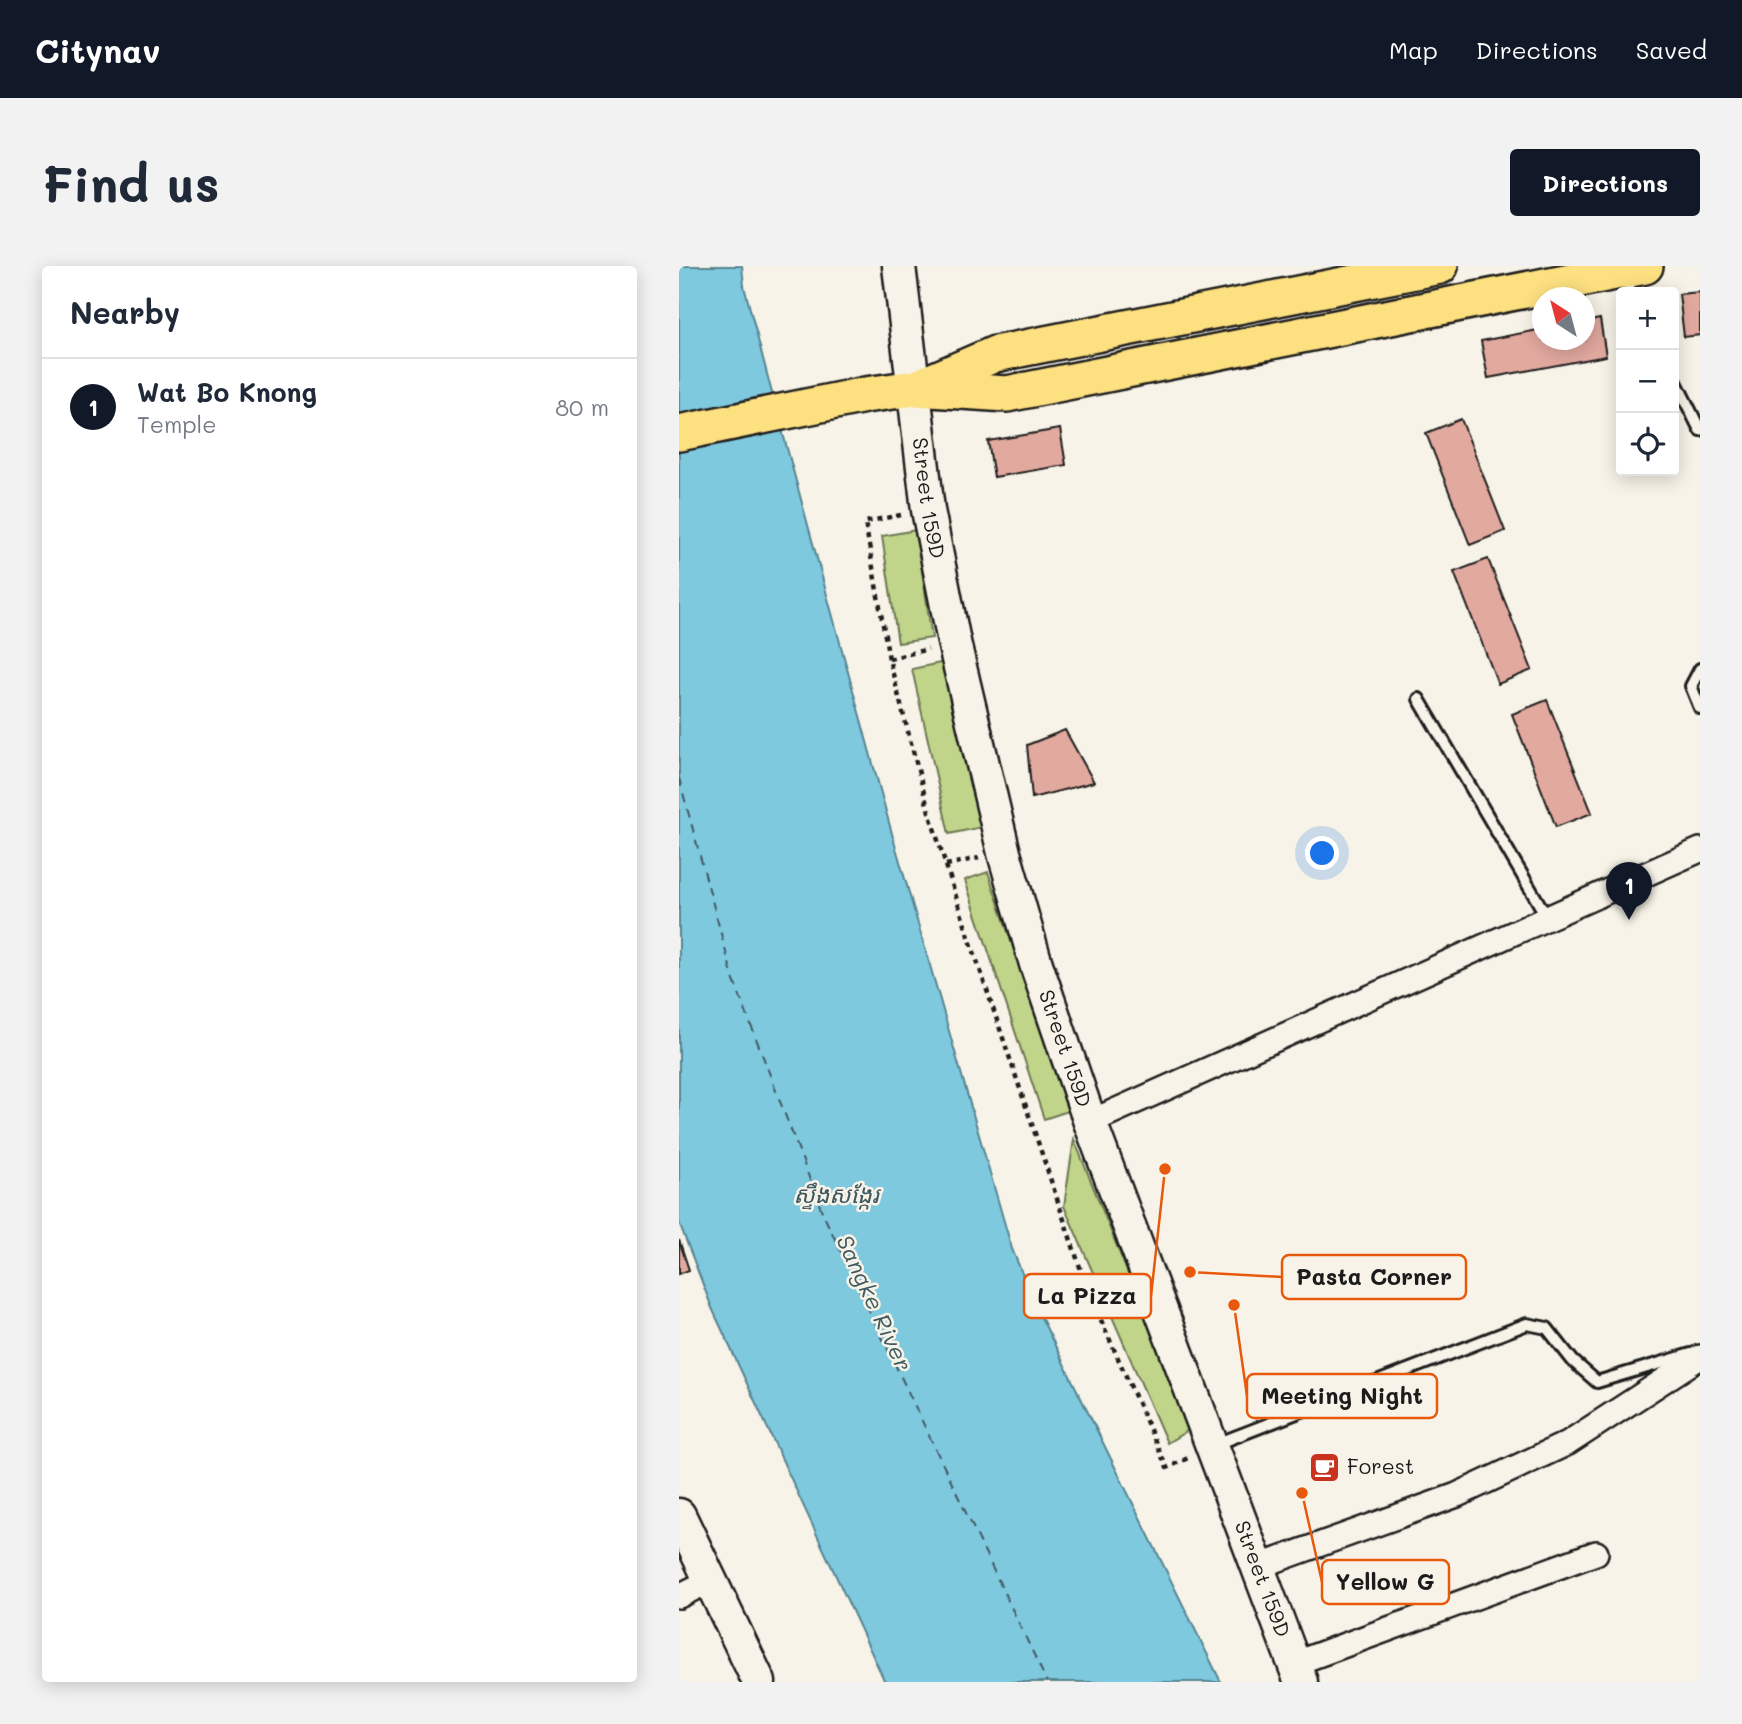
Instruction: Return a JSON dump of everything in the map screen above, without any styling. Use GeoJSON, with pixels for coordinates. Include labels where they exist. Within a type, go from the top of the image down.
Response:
{"type":"FeatureCollection","features":[{"type":"Feature","properties":{"kind":"main road"},"geometry":{"type":"LineString","coordinates":[[915,388],[995,354],[1440,266]]}},
{"type":"Feature","properties":{"kind":"main road"},"geometry":{"type":"LineString","coordinates":[[679,433],[865,395],[915,388],[1007,394],[1628,274]]}},
{"type":"Feature","properties":{"kind":"street","name":"Street 159D"},"geometry":{"type":"LineString","coordinates":[[899,266],[929,510],[954,642],[1004,853],[1036,964],[1090,1122],[1214,1446],[1297,1673]]}},
{"type":"Feature","properties":{"kind":"street"},"geometry":{"type":"LineString","coordinates":[[1090,1122],[1700,850]]}},
{"type":"Feature","properties":{"kind":"street"},"geometry":{"type":"LineString","coordinates":[[1257,1567],[1457,1495],[1568,1443],[1700,1357]]}},
{"type":"Feature","properties":{"kind":"street"},"geometry":{"type":"LineString","coordinates":[[679,1515],[759,1682]]}},
{"type":"Feature","properties":{"kind":"street"},"geometry":{"type":"LineString","coordinates":[[1297,1673],[1597,1553]]}},
{"type":"Feature","properties":{"kind":"street"},"geometry":{"type":"LineString","coordinates":[[679,1596],[709,1581]]}},
{"type":"Feature","properties":{"kind":"lane"},"geometry":{"type":"LineString","coordinates":[[1679,388],[1700,430]]}},
{"type":"Feature","properties":{"kind":"lane"},"geometry":{"type":"LineString","coordinates":[[1700,669],[1691,687],[1700,708]]}},
{"type":"Feature","properties":{"kind":"lane"},"geometry":{"type":"LineString","coordinates":[[1419,699],[1548,919]]}},
{"type":"Feature","properties":{"kind":"lane"},"geometry":{"type":"LineString","coordinates":[[1214,1446],[1527,1324],[1547,1328],[1573,1361],[1597,1382],[1700,1352]]}},
{"type":"Feature","properties":{"kind":"path"},"geometry":{"type":"LineString","coordinates":[[929,510],[865,522],[889,659],[929,812],[1088,1291],[1167,1468],[1214,1446]]}},
{"type":"Feature","properties":{"kind":"path"},"geometry":{"type":"LineString","coordinates":[[889,659],[954,642]]}},
{"type":"Feature","properties":{"kind":"green space"},"geometry":{"type":"Polygon","coordinates":[[[916,530],[932,638],[898,643],[882,536],[916,530]]]}},
{"type":"Feature","properties":{"kind":"green space"},"geometry":{"type":"Polygon","coordinates":[[[945,662],[982,827],[949,834],[912,669],[945,662]]]}},
{"type":"Feature","properties":{"kind":"green space"},"geometry":{"type":"Polygon","coordinates":[[[988,872],[1068,1111],[1044,1119],[965,880],[988,872]]]}},
{"type":"Feature","properties":{"kind":"green space"},"geometry":{"type":"Polygon","coordinates":[[[1074,1139],[1190,1429],[1167,1443],[1064,1206],[1074,1139]]]}},
{"type":"Feature","properties":{"kind":"water","name":"ស្ទឹងសង្កែរ"},"geometry":{"type":"Polygon","coordinates":[[[679,266],[742,266],[744,286],[772,393],[894,841],[1012,1249],[1037,1309],[1221,1682],[885,1682],[712,1308],[679,1222],[679,266]]]}},
{"type":"Feature","properties":{"kind":"building"},"geometry":{"type":"Polygon","coordinates":[[[1700,292],[1700,335],[1684,337],[1679,294],[1700,292]]]}},
{"type":"Feature","properties":{"kind":"building"},"geometry":{"type":"Polygon","coordinates":[[[1600,319],[1606,356],[1488,378],[1481,341],[1532,331],[1532,350],[1595,350],[1595,320],[1600,319]]]}},
{"type":"Feature","properties":{"kind":"building"},"geometry":{"type":"Polygon","coordinates":[[[1461,419],[1505,531],[1470,545],[1426,433],[1461,419]]]}},
{"type":"Feature","properties":{"kind":"building"},"geometry":{"type":"Polygon","coordinates":[[[1060,429],[1066,465],[994,477],[988,441],[1060,429]]]}},
{"type":"Feature","properties":{"kind":"building"},"geometry":{"type":"Polygon","coordinates":[[[1488,559],[1532,670],[1498,684],[1454,572],[1488,559]]]}},
{"type":"Feature","properties":{"kind":"building"},"geometry":{"type":"Polygon","coordinates":[[[1547,700],[1592,813],[1556,827],[1512,714],[1547,700]]]}},
{"type":"Feature","properties":{"kind":"building"},"geometry":{"type":"Polygon","coordinates":[[[1065,730],[1094,782],[1032,798],[1027,745],[1065,730]]]}},
{"type":"Feature","properties":{"kind":"building"},"geometry":{"type":"Polygon","coordinates":[[[679,1240],[689,1270],[679,1274],[679,1240]]]}},
{"type":"Feature","properties":{"kind":"ferry route"},"geometry":{"type":"LineString","coordinates":[[679,778],[733,978],[823,1214],[1047,1682]]}},
{"type":"Feature","properties":{"kind":"place","name":"Wat Bo Knong"},"geometry":{"type":"Point","coordinates":[1629,920]}},
{"type":"Feature","properties":{"kind":"place","name":"La Pizza"},"geometry":{"type":"Point","coordinates":[1165,1169]}},
{"type":"Feature","properties":{"kind":"place","name":"Pasta Corner"},"geometry":{"type":"Point","coordinates":[1190,1272]}},
{"type":"Feature","properties":{"kind":"place","name":"Meeting Night"},"geometry":{"type":"Point","coordinates":[1234,1305]}},
{"type":"Feature","properties":{"kind":"place","name":"Forest"},"geometry":{"type":"Point","coordinates":[1324,1467]}},
{"type":"Feature","properties":{"kind":"place","name":"Yellow G"},"geometry":{"type":"Point","coordinates":[1302,1493]}},
{"type":"Feature","properties":{"kind":"water label","name":"Sangke River"},"geometry":{"type":"Point","coordinates":[874,1303]}}]}
